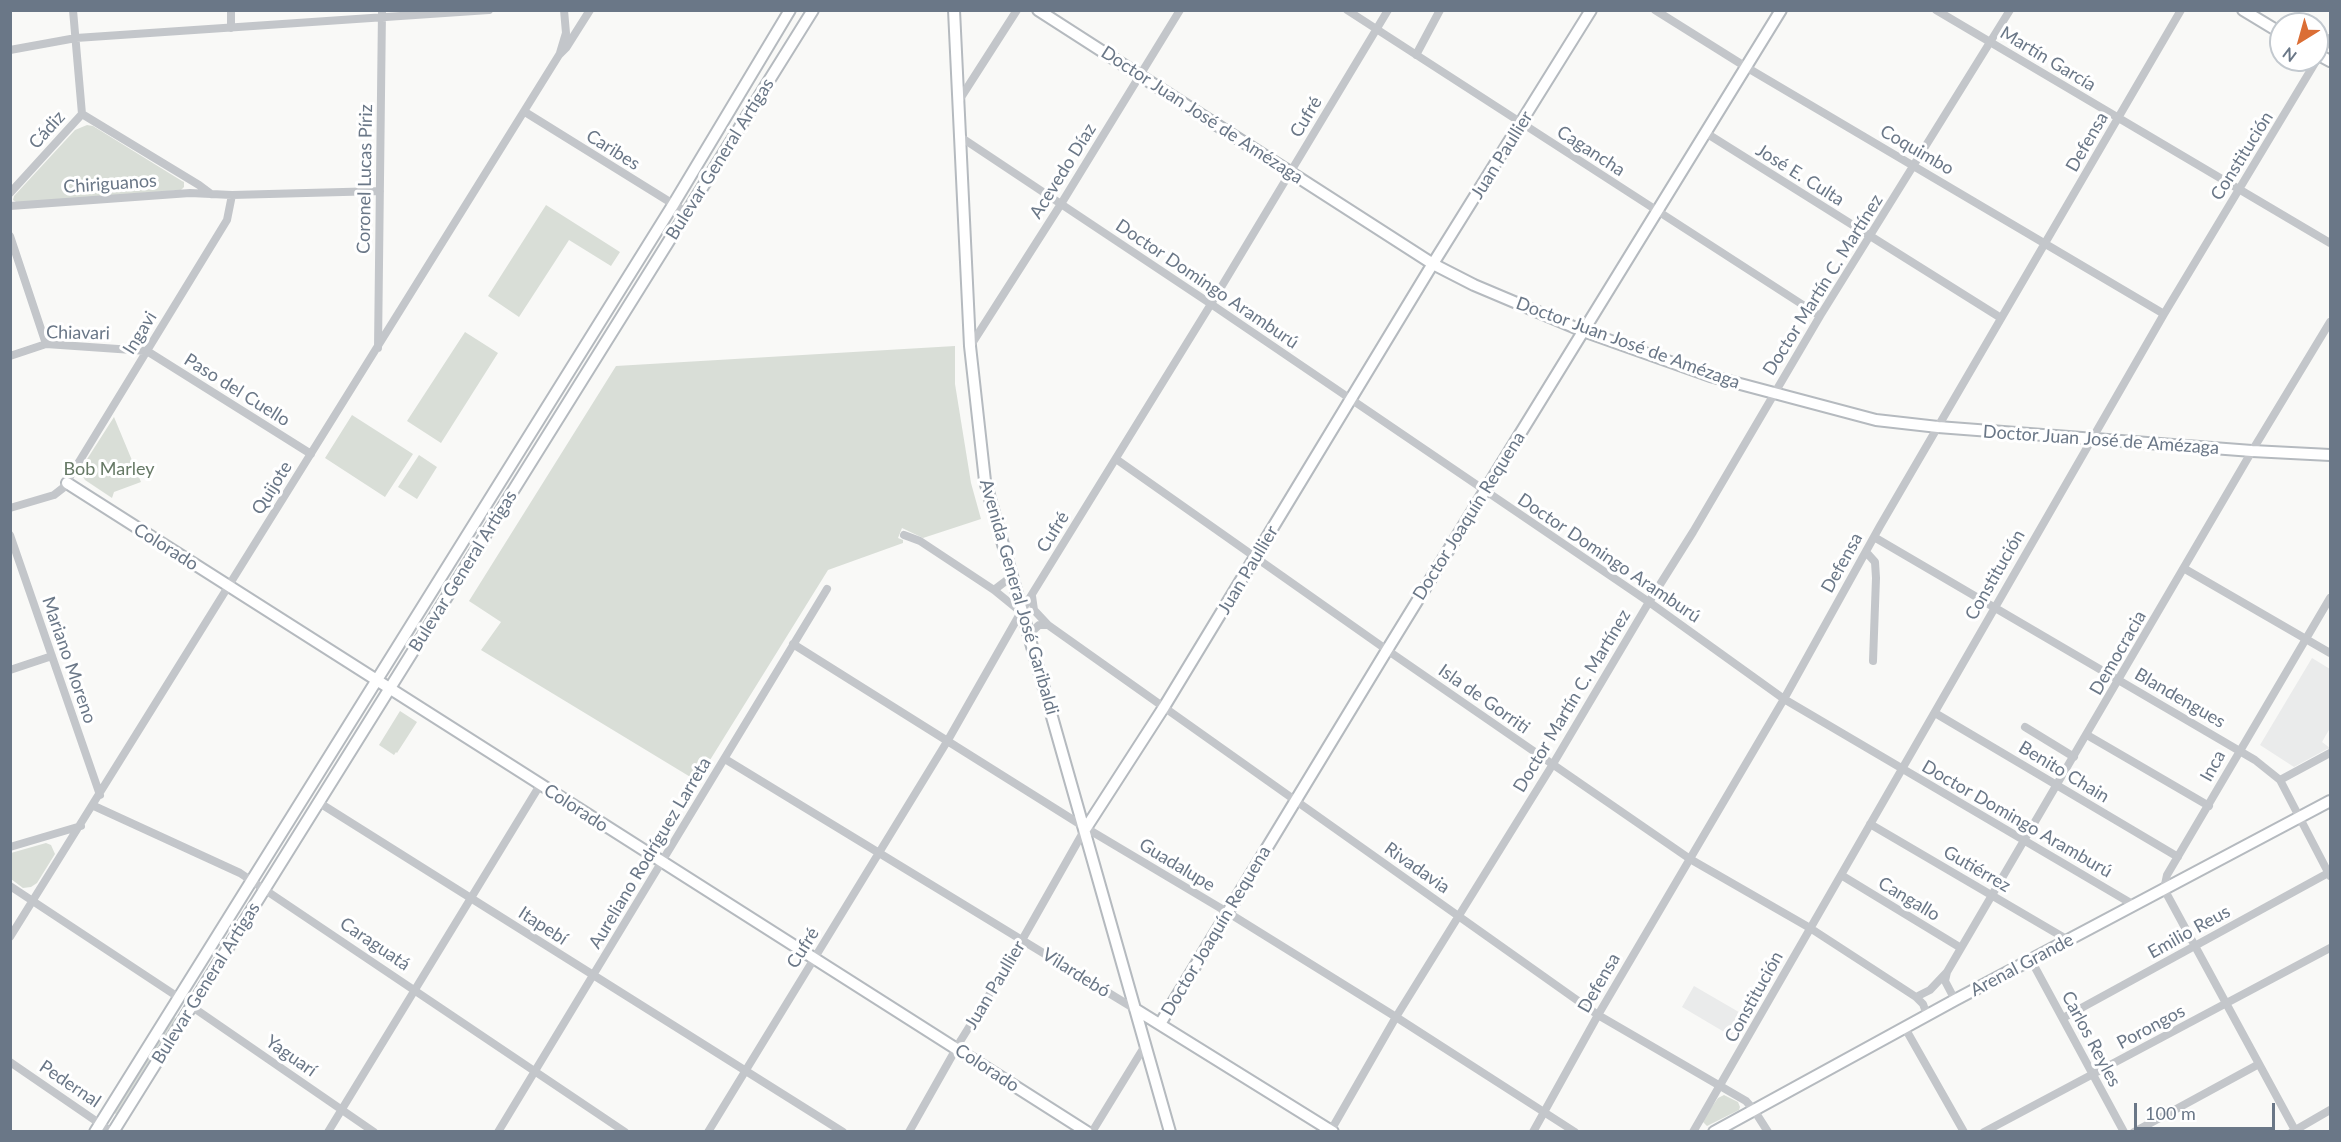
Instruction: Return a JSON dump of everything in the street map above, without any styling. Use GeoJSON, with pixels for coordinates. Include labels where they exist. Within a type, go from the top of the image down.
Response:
{"type":"FeatureCollection","features":[{"type":"Feature","properties":{"kind":"street"},"geometry":{"type":"LineString","coordinates":[[73,10],[82,114]]}},
{"type":"Feature","properties":{"kind":"street"},"geometry":{"type":"LineString","coordinates":[[231,10],[231,28]]}},
{"type":"Feature","properties":{"kind":"street"},"geometry":{"type":"LineString","coordinates":[[10,50],[76,38],[382,15],[489,10]]}},
{"type":"Feature","properties":{"kind":"street","name":"Quijote"},"geometry":{"type":"LineString","coordinates":[[560,55],[566,33],[564,10]]}},
{"type":"Feature","properties":{"kind":"street","name":"Quijote"},"geometry":{"type":"LineString","coordinates":[[10,937],[590,10]]}},
{"type":"Feature","properties":{"kind":"street","name":"Bulevar General Artigas"},"geometry":{"type":"LineString","coordinates":[[97,1127],[673,205],[790,10]]}},
{"type":"Feature","properties":{"kind":"street","name":"Bulevar General Artigas"},"geometry":{"type":"LineString","coordinates":[[113,1131],[813,10]]}},
{"type":"Feature","properties":{"kind":"street","name":"Avenida General José Garibaldi"},"geometry":{"type":"LineString","coordinates":[[954,10],[970,346],[985,481],[1021,612],[1086,828],[1134,1009],[1170,1131]]}},
{"type":"Feature","properties":{"kind":"street"},"geometry":{"type":"LineString","coordinates":[[958,102],[1017,10]]}},
{"type":"Feature","properties":{"kind":"street","name":"Doctor Juan José de Amézaga"},"geometry":{"type":"LineString","coordinates":[[1038,10],[1433,264],[1474,285],[1583,331],[1710,376],[1876,420],[1938,427],[2331,455]]}},
{"type":"Feature","properties":{"kind":"street","name":"Acevedo Díaz"},"geometry":{"type":"LineString","coordinates":[[970,346],[1061,204],[1180,10]]}},
{"type":"Feature","properties":{"kind":"street","name":"Cagancha"},"geometry":{"type":"LineString","coordinates":[[1347,10],[1820,316]]}},
{"type":"Feature","properties":{"kind":"street","name":"Cufré"},"geometry":{"type":"LineString","coordinates":[[708,1131],[948,740],[1021,612],[1211,304],[1388,10]]}},
{"type":"Feature","properties":{"kind":"street"},"geometry":{"type":"LineString","coordinates":[[1416,55],[1440,10]]}},
{"type":"Feature","properties":{"kind":"street","name":"Juan Paullier"},"geometry":{"type":"LineString","coordinates":[[909,1131],[1086,828],[1164,707],[1433,264],[1591,10]]}},
{"type":"Feature","properties":{"kind":"street","name":"Coquimbo"},"geometry":{"type":"LineString","coordinates":[[1655,10],[1746,67],[2164,314]]}},
{"type":"Feature","properties":{"kind":"street","name":"Doctor Joaquín Requena"},"geometry":{"type":"LineString","coordinates":[[1160,1024],[1484,491],[1659,212],[1781,10]]}},
{"type":"Feature","properties":{"kind":"street","name":"Martín García"},"geometry":{"type":"LineString","coordinates":[[1936,10],[2331,243]]}},
{"type":"Feature","properties":{"kind":"street","name":"Doctor Martín C. Martínez"},"geometry":{"type":"LineString","coordinates":[[1331,1131],[1396,1017],[1553,764],[1820,316],[2010,10]]}},
{"type":"Feature","properties":{"kind":"street","name":"Defensa"},"geometry":{"type":"LineString","coordinates":[[1533,1131],[1598,1014],[1784,699],[1874,537],[2181,10]]}},
{"type":"Feature","properties":{"kind":"street"},"geometry":{"type":"LineString","coordinates":[[2243,10],[2269,26]]}},
{"type":"Feature","properties":{"kind":"street","name":"Coronel Lucas Píriz"},"geometry":{"type":"LineString","coordinates":[[378,348],[382,15]]}},
{"type":"Feature","properties":{"kind":"street","name":"Constitución"},"geometry":{"type":"LineString","coordinates":[[1693,1131],[2164,314],[2239,189],[2313,72]]}},
{"type":"Feature","properties":{"kind":"street","name":"Caribes"},"geometry":{"type":"LineString","coordinates":[[525,112],[686,212]]}},
{"type":"Feature","properties":{"kind":"street","name":"Chiriguanos"},"geometry":{"type":"LineString","coordinates":[[82,114],[212,195]]}},
{"type":"Feature","properties":{"kind":"street","name":"Cádiz"},"geometry":{"type":"LineString","coordinates":[[10,193],[82,114]]}},
{"type":"Feature","properties":{"kind":"street","name":"José E. Culta"},"geometry":{"type":"LineString","coordinates":[[1706,133],[2001,318]]}},
{"type":"Feature","properties":{"kind":"street","name":"Doctor Domingo Aramburú"},"geometry":{"type":"LineString","coordinates":[[959,136],[1211,304],[1649,602],[1784,699],[2134,905]]}},
{"type":"Feature","properties":{"kind":"street","name":"Chiriguanos"},"geometry":{"type":"LineString","coordinates":[[10,206],[190,193],[232,195],[380,191]]}},
{"type":"Feature","properties":{"kind":"street","name":"Ingavi"},"geometry":{"type":"LineString","coordinates":[[66,483],[227,220],[232,195]]}},
{"type":"Feature","properties":{"kind":"street"},"geometry":{"type":"LineString","coordinates":[[10,236],[46,344]]}},
{"type":"Feature","properties":{"kind":"street","name":"Democracia"},"geometry":{"type":"LineString","coordinates":[[1916,997],[1930,990],[1947,972],[2252,451],[2331,322]]}},
{"type":"Feature","properties":{"kind":"street","name":"Chiavari"},"geometry":{"type":"LineString","coordinates":[[10,356],[46,344],[147,351]]}},
{"type":"Feature","properties":{"kind":"street","name":"Paso del Cuello"},"geometry":{"type":"LineString","coordinates":[[147,351],[311,454]]}},
{"type":"Feature","properties":{"kind":"street","name":"Isla de Gorriti"},"geometry":{"type":"LineString","coordinates":[[1116,459],[1690,859],[1810,928],[1916,997],[1923,1004],[1927,1015]]}},
{"type":"Feature","properties":{"kind":"street"},"geometry":{"type":"LineString","coordinates":[[10,508],[54,495],[66,483]]}},
{"type":"Feature","properties":{"kind":"street","name":"Colorado"},"geometry":{"type":"LineString","coordinates":[[66,483],[1087,1131]]}},
{"type":"Feature","properties":{"kind":"street","name":"Mariano Moreno"},"geometry":{"type":"LineString","coordinates":[[10,535],[100,795]]}},
{"type":"Feature","properties":{"kind":"street"},"geometry":{"type":"LineString","coordinates":[[904,535],[920,541],[994,590],[1021,612]]}},
{"type":"Feature","properties":{"kind":"street","name":"Blandengues"},"geometry":{"type":"LineString","coordinates":[[1874,537],[2240,750],[2280,780],[2330,874]]}},
{"type":"Feature","properties":{"kind":"street"},"geometry":{"type":"LineString","coordinates":[[1866,552],[1875,562],[1876,570],[1873,661]]}},
{"type":"Feature","properties":{"kind":"street"},"geometry":{"type":"LineString","coordinates":[[2184,569],[2331,653]]}},
{"type":"Feature","properties":{"kind":"street"},"geometry":{"type":"LineString","coordinates":[[994,590],[1011,577]]}},
{"type":"Feature","properties":{"kind":"street","name":"Aureliano Rodríguez Larreta"},"geometry":{"type":"LineString","coordinates":[[498,1131],[826,589]]}},
{"type":"Feature","properties":{"kind":"street","name":"Rivadavia"},"geometry":{"type":"LineString","coordinates":[[1032,595],[1034,610],[1048,625],[1598,1014],[1721,1086],[1755,1110],[1768,1131]]}},
{"type":"Feature","properties":{"kind":"street","name":"Inca"},"geometry":{"type":"LineString","coordinates":[[2164,889],[2167,875],[2331,598]]}},
{"type":"Feature","properties":{"kind":"street"},"geometry":{"type":"LineString","coordinates":[[1028,635],[1039,625],[1048,625]]}},
{"type":"Feature","properties":{"kind":"street","name":"Guadalupe"},"geometry":{"type":"LineString","coordinates":[[793,644],[1086,828],[1396,1017],[1575,1131]]}},
{"type":"Feature","properties":{"kind":"street"},"geometry":{"type":"LineString","coordinates":[[10,670],[52,656]]}},
{"type":"Feature","properties":{"kind":"street","name":"Benito Chain"},"geometry":{"type":"LineString","coordinates":[[1935,713],[2178,857]]}},
{"type":"Feature","properties":{"kind":"street"},"geometry":{"type":"LineString","coordinates":[[2025,727],[2074,757]]}},
{"type":"Feature","properties":{"kind":"street"},"geometry":{"type":"LineString","coordinates":[[2087,735],[2208,806]]}},
{"type":"Feature","properties":{"kind":"street"},"geometry":{"type":"LineString","coordinates":[[2280,780],[2330,753]]}},
{"type":"Feature","properties":{"kind":"street","name":"Vilardebó"},"geometry":{"type":"LineString","coordinates":[[725,759],[1331,1131]]}},
{"type":"Feature","properties":{"kind":"street"},"geometry":{"type":"LineString","coordinates":[[328,1131],[540,785]]}},
{"type":"Feature","properties":{"kind":"street","name":"Arenal Grande"},"geometry":{"type":"LineString","coordinates":[[1714,1131],[2067,940],[2331,801]]}},
{"type":"Feature","properties":{"kind":"street","name":"Itapebí"},"geometry":{"type":"LineString","coordinates":[[318,802],[843,1131]]}},
{"type":"Feature","properties":{"kind":"street","name":"Caraguatá"},"geometry":{"type":"LineString","coordinates":[[94,806],[240,873],[625,1131]]}},
{"type":"Feature","properties":{"kind":"street","name":"Gutiérrez"},"geometry":{"type":"LineString","coordinates":[[1870,824],[2067,940]]}},
{"type":"Feature","properties":{"kind":"street"},"geometry":{"type":"LineString","coordinates":[[10,847],[81,826]]}},
{"type":"Feature","properties":{"kind":"street","name":"Emilio Reus"},"geometry":{"type":"LineString","coordinates":[[2063,1018],[2330,874]]}},
{"type":"Feature","properties":{"kind":"street","name":"Cangallo"},"geometry":{"type":"LineString","coordinates":[[1841,875],[1961,948]]}},
{"type":"Feature","properties":{"kind":"street"},"geometry":{"type":"LineString","coordinates":[[10,886],[178,997]]}},
{"type":"Feature","properties":{"kind":"street"},"geometry":{"type":"LineString","coordinates":[[2164,889],[2294,1131],[2331,1110]]}},
{"type":"Feature","properties":{"kind":"street","name":"Porongos"},"geometry":{"type":"LineString","coordinates":[[1984,1131],[2331,948]]}},
{"type":"Feature","properties":{"kind":"street","name":"Carlos Reyles"},"geometry":{"type":"LineString","coordinates":[[2031,960],[2124,1131]]}},
{"type":"Feature","properties":{"kind":"street"},"geometry":{"type":"LineString","coordinates":[[1947,972],[1945,981],[1955,1000]]}},
{"type":"Feature","properties":{"kind":"street","name":"Yaguarí"},"geometry":{"type":"LineString","coordinates":[[191,1006],[374,1131]]}},
{"type":"Feature","properties":{"kind":"street"},"geometry":{"type":"LineString","coordinates":[[1905,1029],[1964,1131]]}},
{"type":"Feature","properties":{"kind":"street"},"geometry":{"type":"LineString","coordinates":[[1092,1131],[1146,1044]]}},
{"type":"Feature","properties":{"kind":"street","name":"Pedernal"},"geometry":{"type":"LineString","coordinates":[[10,1062],[97,1127],[113,1131]]}},
{"type":"Feature","properties":{"kind":"street"},"geometry":{"type":"LineString","coordinates":[[2134,1131],[2259,1064]]}},
{"type":"Feature","properties":{"kind":"shaded area"},"geometry":{"type":"Polygon","coordinates":[[[2312,658],[2330,669],[2330,728],[2322,742],[2330,750],[2327,749],[2294,767],[2260,745],[2312,658]]]}},
{"type":"Feature","properties":{"kind":"shaded area"},"geometry":{"type":"Polygon","coordinates":[[[1694,986],[1744,1015],[1731,1036],[1682,1007],[1694,986]]]}},
{"type":"Feature","properties":{"kind":"green space"},"geometry":{"type":"Polygon","coordinates":[[[87,125],[93,126],[184,182],[184,187],[181,190],[32,202],[13,200],[14,196],[75,130],[87,125]]]}},
{"type":"Feature","properties":{"kind":"green space"},"geometry":{"type":"Polygon","coordinates":[[[546,205],[620,252],[611,266],[569,240],[519,317],[488,296],[546,205]]]}},
{"type":"Feature","properties":{"kind":"green space"},"geometry":{"type":"Polygon","coordinates":[[[465,332],[498,353],[441,443],[407,421],[465,332]]]}},
{"type":"Feature","properties":{"kind":"green space"},"geometry":{"type":"Polygon","coordinates":[[[955,346],[955,384],[971,483],[981,519],[923,538],[902,528],[898,538],[903,540],[903,543],[828,570],[697,781],[481,650],[501,622],[469,601],[616,366],[955,346]]]}},
{"type":"Feature","properties":{"kind":"green space"},"geometry":{"type":"Polygon","coordinates":[[[352,415],[413,454],[385,497],[325,458],[352,415]]]}},
{"type":"Feature","properties":{"kind":"green space","name":"Bob Marley"},"geometry":{"type":"Polygon","coordinates":[[[114,417],[141,482],[114,492],[112,498],[85,480],[82,467],[114,417]]]}},
{"type":"Feature","properties":{"kind":"green space"},"geometry":{"type":"Polygon","coordinates":[[[419,455],[437,467],[417,499],[398,487],[419,455]]]}},
{"type":"Feature","properties":{"kind":"green space"},"geometry":{"type":"Polygon","coordinates":[[[400,711],[417,722],[394,755],[379,745],[400,711]]]}},
{"type":"Feature","properties":{"kind":"green space"},"geometry":{"type":"Polygon","coordinates":[[[46,843],[51,845],[55,854],[37,883],[23,888],[11,879],[11,853],[46,843]]]}},
{"type":"Feature","properties":{"kind":"green space"},"geometry":{"type":"Polygon","coordinates":[[[174,1017],[176,1018],[116,1114],[114,1113],[174,1017]]]}},
{"type":"Feature","properties":{"kind":"green space"},"geometry":{"type":"Polygon","coordinates":[[[1724,1095],[1738,1102],[1739,1110],[1707,1126],[1703,1119],[1718,1098],[1724,1095]]]}}]}
